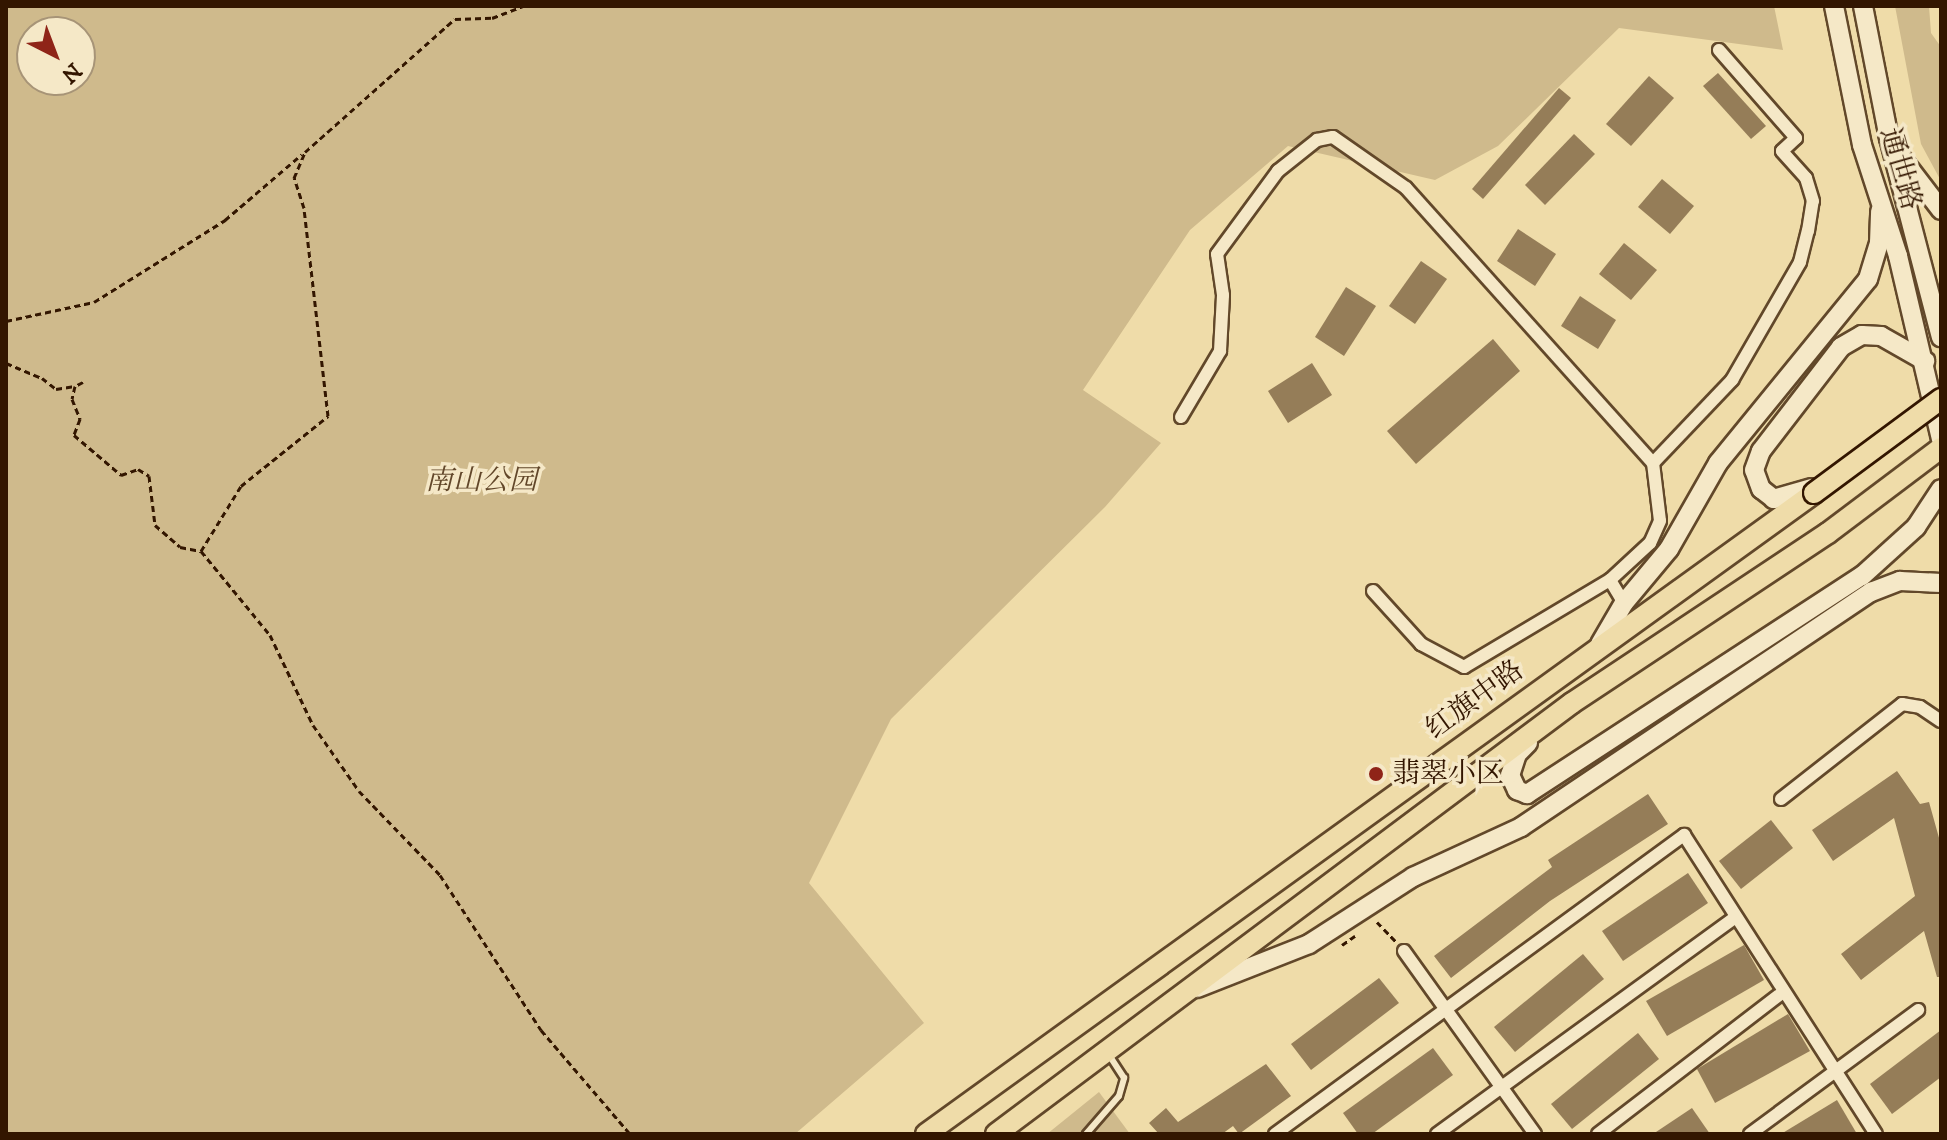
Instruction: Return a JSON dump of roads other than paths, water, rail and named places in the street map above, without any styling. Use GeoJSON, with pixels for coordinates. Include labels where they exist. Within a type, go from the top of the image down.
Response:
{"type":"FeatureCollection","features":[{"type":"Feature","properties":{"kind":"main road","name":"通世路"},"geometry":{"type":"LineString","coordinates":[[1834,6],[1880,211],[1925,361],[1941,439]]}},
{"type":"Feature","properties":{"kind":"main road","name":"通世路"},"geometry":{"type":"LineString","coordinates":[[1863,6],[1889,138],[1941,337]]}},
{"type":"Feature","properties":{"kind":"main road"},"geometry":{"type":"LineString","coordinates":[[1889,138],[1941,210]]}},
{"type":"Feature","properties":{"kind":"main road"},"geometry":{"type":"LineString","coordinates":[[1600,644],[1624,603],[1669,549],[1718,463],[1868,279],[1879,243],[1880,211]]}},
{"type":"Feature","properties":{"kind":"main road"},"geometry":{"type":"LineString","coordinates":[[1833,479],[1779,499],[1761,489],[1754,470],[1761,451],[1851,339],[1881,336],[1925,361]]}},
{"type":"Feature","properties":{"kind":"main road","name":"红旗中路"},"geometry":{"type":"LineString","coordinates":[[926,1134],[1941,399]]}},
{"type":"Feature","properties":{"kind":"main road"},"geometry":{"type":"LineString","coordinates":[[996,1134],[1572,703],[1828,533],[1941,448]]}},
{"type":"Feature","properties":{"kind":"main road"},"geometry":{"type":"LineString","coordinates":[[1572,703],[1517,754],[1510,780],[1520,792],[1533,792],[1559,777],[1862,576],[1916,527],[1941,489]]}},
{"type":"Feature","properties":{"kind":"main road"},"geometry":{"type":"LineString","coordinates":[[1183,994],[1309,944],[1413,877],[1521,827],[1871,592],[1900,581],[1941,583]]}},
{"type":"Feature","properties":{"kind":"street"},"geometry":{"type":"LineString","coordinates":[[1653,463],[1732,380],[1800,262],[1811,216],[1806,178],[1782,151],[1796,138],[1719,50]]}},
{"type":"Feature","properties":{"kind":"street"},"geometry":{"type":"LineString","coordinates":[[1181,417],[1220,351],[1223,295],[1217,254],[1278,171],[1317,140],[1333,137],[1406,188],[1653,463],[1660,521],[1657,532],[1640,555],[1610,580],[1464,667],[1421,644],[1373,591]]}},
{"type":"Feature","properties":{"kind":"street"},"geometry":{"type":"LineString","coordinates":[[1610,580],[1624,603]]}},
{"type":"Feature","properties":{"kind":"street"},"geometry":{"type":"LineString","coordinates":[[1781,799],[1902,704],[1920,707],[1941,721]]}},
{"type":"Feature","properties":{"kind":"street"},"geometry":{"type":"LineString","coordinates":[[1275,1134],[1443,1007],[1684,835],[1733,919],[1836,1069],[1876,1134]]}},
{"type":"Feature","properties":{"kind":"street"},"geometry":{"type":"LineString","coordinates":[[1437,1134],[1733,919]]}},
{"type":"Feature","properties":{"kind":"street"},"geometry":{"type":"LineString","coordinates":[[1400,947],[1535,1134]]}},
{"type":"Feature","properties":{"kind":"street"},"geometry":{"type":"LineString","coordinates":[[1598,1134],[1783,992]]}},
{"type":"Feature","properties":{"kind":"street"},"geometry":{"type":"LineString","coordinates":[[1750,1134],[1918,1010]]}},
{"type":"Feature","properties":{"kind":"lane"},"geometry":{"type":"LineString","coordinates":[[1086,1134],[1119,1096],[1124,1078],[1106,1050]]}},
{"type":"Feature","properties":{"kind":"place","name":"翡翠小区"},"geometry":{"type":"Point","coordinates":[1376,774]}},
{"type":"Feature","properties":{"kind":"park label","name":"南山公园"},"geometry":{"type":"Point","coordinates":[481,481]}}]}
